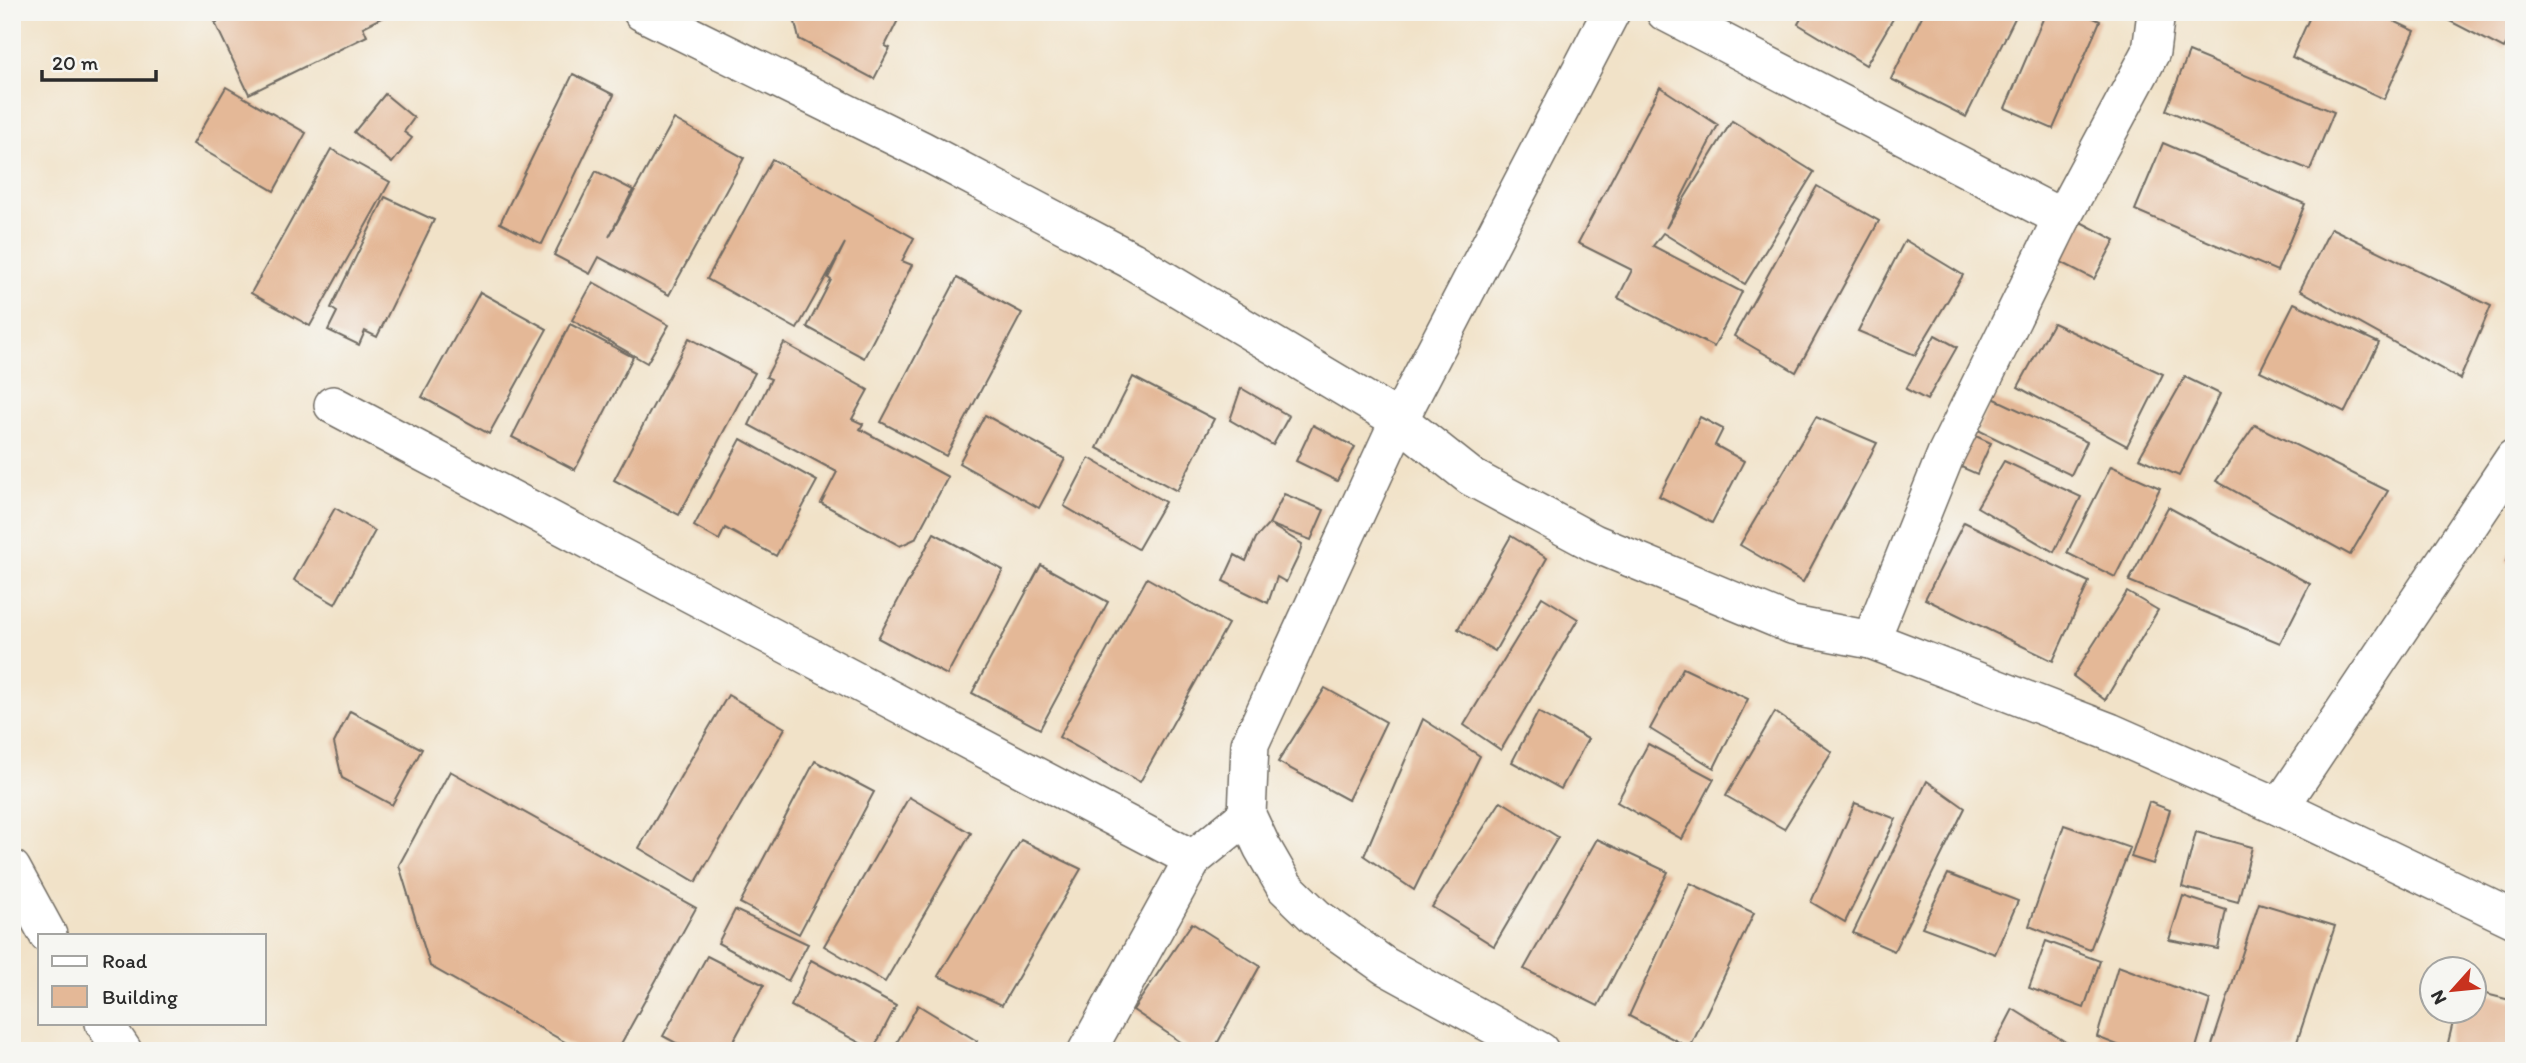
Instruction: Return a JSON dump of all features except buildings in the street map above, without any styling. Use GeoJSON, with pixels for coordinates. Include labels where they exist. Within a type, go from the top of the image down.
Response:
{"type":"FeatureCollection","features":[{"type":"Feature","properties":{"kind":"street"},"geometry":{"type":"LineString","coordinates":[[642,12],[922,150],[1131,260],[1399,420],[1471,478],[1594,543],[1792,625],[1871,640],[2110,732],[2280,807],[2514,919]]}},
{"type":"Feature","properties":{"kind":"street"},"geometry":{"type":"LineString","coordinates":[[1540,1051],[1385,966],[1316,917],[1285,887],[1247,815],[1250,744],[1399,420],[1611,12]]}},
{"type":"Feature","properties":{"kind":"street"},"geometry":{"type":"LineString","coordinates":[[1665,12],[2062,218]]}},
{"type":"Feature","properties":{"kind":"street"},"geometry":{"type":"LineString","coordinates":[[1871,640],[1946,454],[2062,218],[2151,51],[2156,12]]}},
{"type":"Feature","properties":{"kind":"street"},"geometry":{"type":"LineString","coordinates":[[333,405],[1193,859]]}},
{"type":"Feature","properties":{"kind":"street"},"geometry":{"type":"LineString","coordinates":[[2280,807],[2514,458]]}},
{"type":"Feature","properties":{"kind":"street"},"geometry":{"type":"LineString","coordinates":[[1087,1051],[1193,859],[1247,815]]}},
{"type":"Feature","properties":{"kind":"street"},"geometry":{"type":"LineString","coordinates":[[12,869],[47,934]]}},
{"type":"Feature","properties":{"kind":"street"},"geometry":{"type":"LineString","coordinates":[[105,1024],[123,1051]]}}]}
